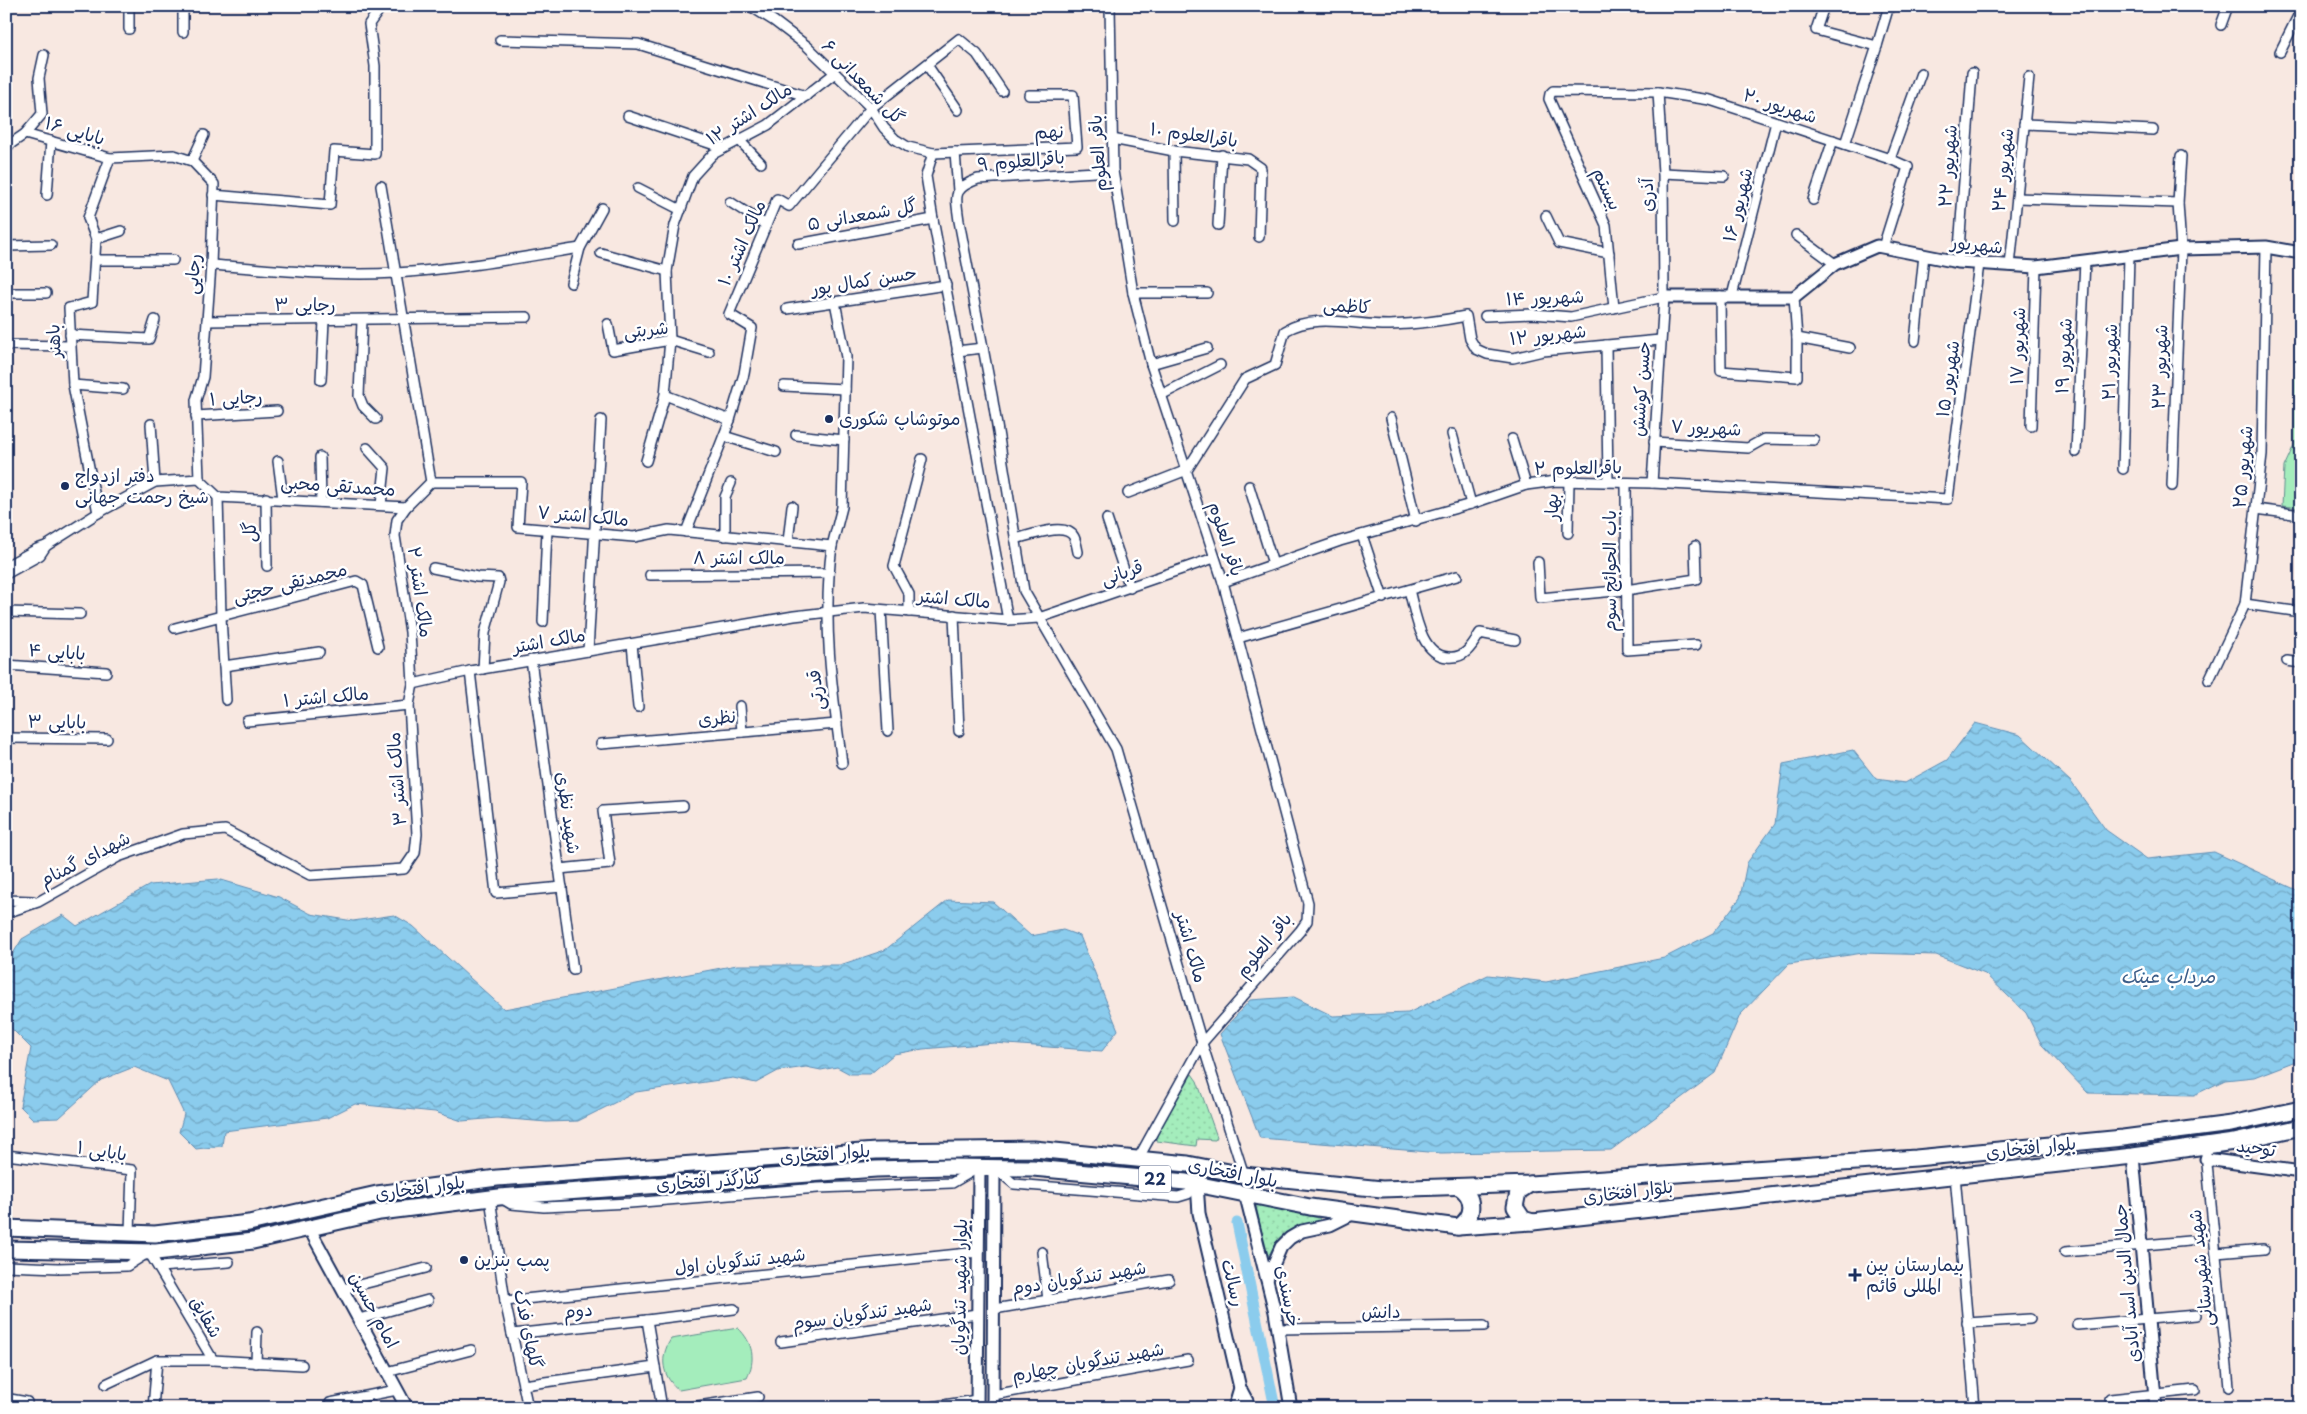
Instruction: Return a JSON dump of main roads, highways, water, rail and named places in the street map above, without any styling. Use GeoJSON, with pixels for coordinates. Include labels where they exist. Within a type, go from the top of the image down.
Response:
{"type":"FeatureCollection","features":[{"type":"Feature","properties":{"kind":"highway","name":"بلوار افتخاری"},"geometry":{"type":"LineString","coordinates":[[6,1228],[155,1234],[249,1223],[377,1194],[497,1178],[876,1151],[1034,1149],[1188,1164],[1244,1175],[1382,1188],[1530,1184],[1916,1158],[2113,1139],[2231,1124],[2301,1109]]}},
{"type":"Feature","properties":{"kind":"highway","name":"بلوار افتخاری"},"geometry":{"type":"LineString","coordinates":[[6,1249],[149,1252],[253,1241],[380,1212],[494,1197],[876,1169],[987,1167],[1052,1169],[1197,1184],[1352,1214],[1458,1227],[1533,1222],[1955,1174],[2133,1156],[2206,1152],[2301,1127]]}},
{"type":"Feature","properties":{"kind":"highway"},"geometry":{"type":"LineString","coordinates":[[1530,1184],[1518,1192],[1515,1207],[1523,1219],[1533,1222]]}},
{"type":"Feature","properties":{"kind":"highway"},"geometry":{"type":"LineString","coordinates":[[1458,1227],[1470,1215],[1472,1204],[1468,1194],[1459,1187]]}},
{"type":"Feature","properties":{"kind":"water","name":"مرداب عینک"},"geometry":{"type":"Polygon","coordinates":[[[1975,723],[2020,735],[2071,782],[2106,830],[2147,859],[2214,852],[2301,892],[2301,1059],[2254,1077],[2225,1080],[2194,1095],[2088,1093],[2042,1045],[2026,1013],[1985,974],[1936,955],[1863,953],[1789,964],[1740,1015],[1715,1073],[1611,1150],[1441,1153],[1260,1138],[1220,1034],[1250,1000],[1294,997],[1333,1016],[1408,1013],[1488,975],[1546,982],[1664,958],[1713,933],[1740,898],[1747,863],[1775,824],[1783,764],[1853,750],[1876,779],[1905,783],[1947,760],[1975,723]]]}},
{"type":"Feature","properties":{"kind":"water"},"geometry":{"type":"Polygon","coordinates":[[[218,879],[279,897],[311,914],[353,921],[394,915],[413,926],[504,1009],[737,965],[840,965],[885,950],[948,900],[993,902],[1031,936],[1063,930],[1080,936],[1118,1030],[1102,1051],[994,1043],[923,1049],[894,1054],[870,1074],[850,1074],[837,1067],[821,1070],[806,1067],[778,1071],[756,1083],[733,1078],[636,1092],[578,1121],[547,1122],[497,1118],[462,1121],[435,1112],[355,1104],[327,1118],[224,1131],[222,1146],[196,1149],[179,1132],[184,1114],[168,1081],[134,1067],[101,1080],[59,1118],[33,1119],[20,1106],[31,1048],[6,1023],[6,965],[22,939],[63,915],[77,926],[150,885],[218,879]]]}},
{"type":"Feature","properties":{"kind":"waterway"},"geometry":{"type":"LineString","coordinates":[[1237,1223],[1275,1408]]}},
{"type":"Feature","properties":{"kind":"place","name":"موتوشاپ شکوری"},"geometry":{"type":"Point","coordinates":[829,419]}},
{"type":"Feature","properties":{"kind":"place","name":"دفتر ازدواج شیخ رحمت جهانی"},"geometry":{"type":"Point","coordinates":[65,486]}},
{"type":"Feature","properties":{"kind":"place","name":"پمپ بنزین"},"geometry":{"type":"Point","coordinates":[464,1260]}},
{"type":"Feature","properties":{"kind":"place","name":"بیمارستان بین المللی قائم"},"geometry":{"type":"Point","coordinates":[1855,1275]}}]}
